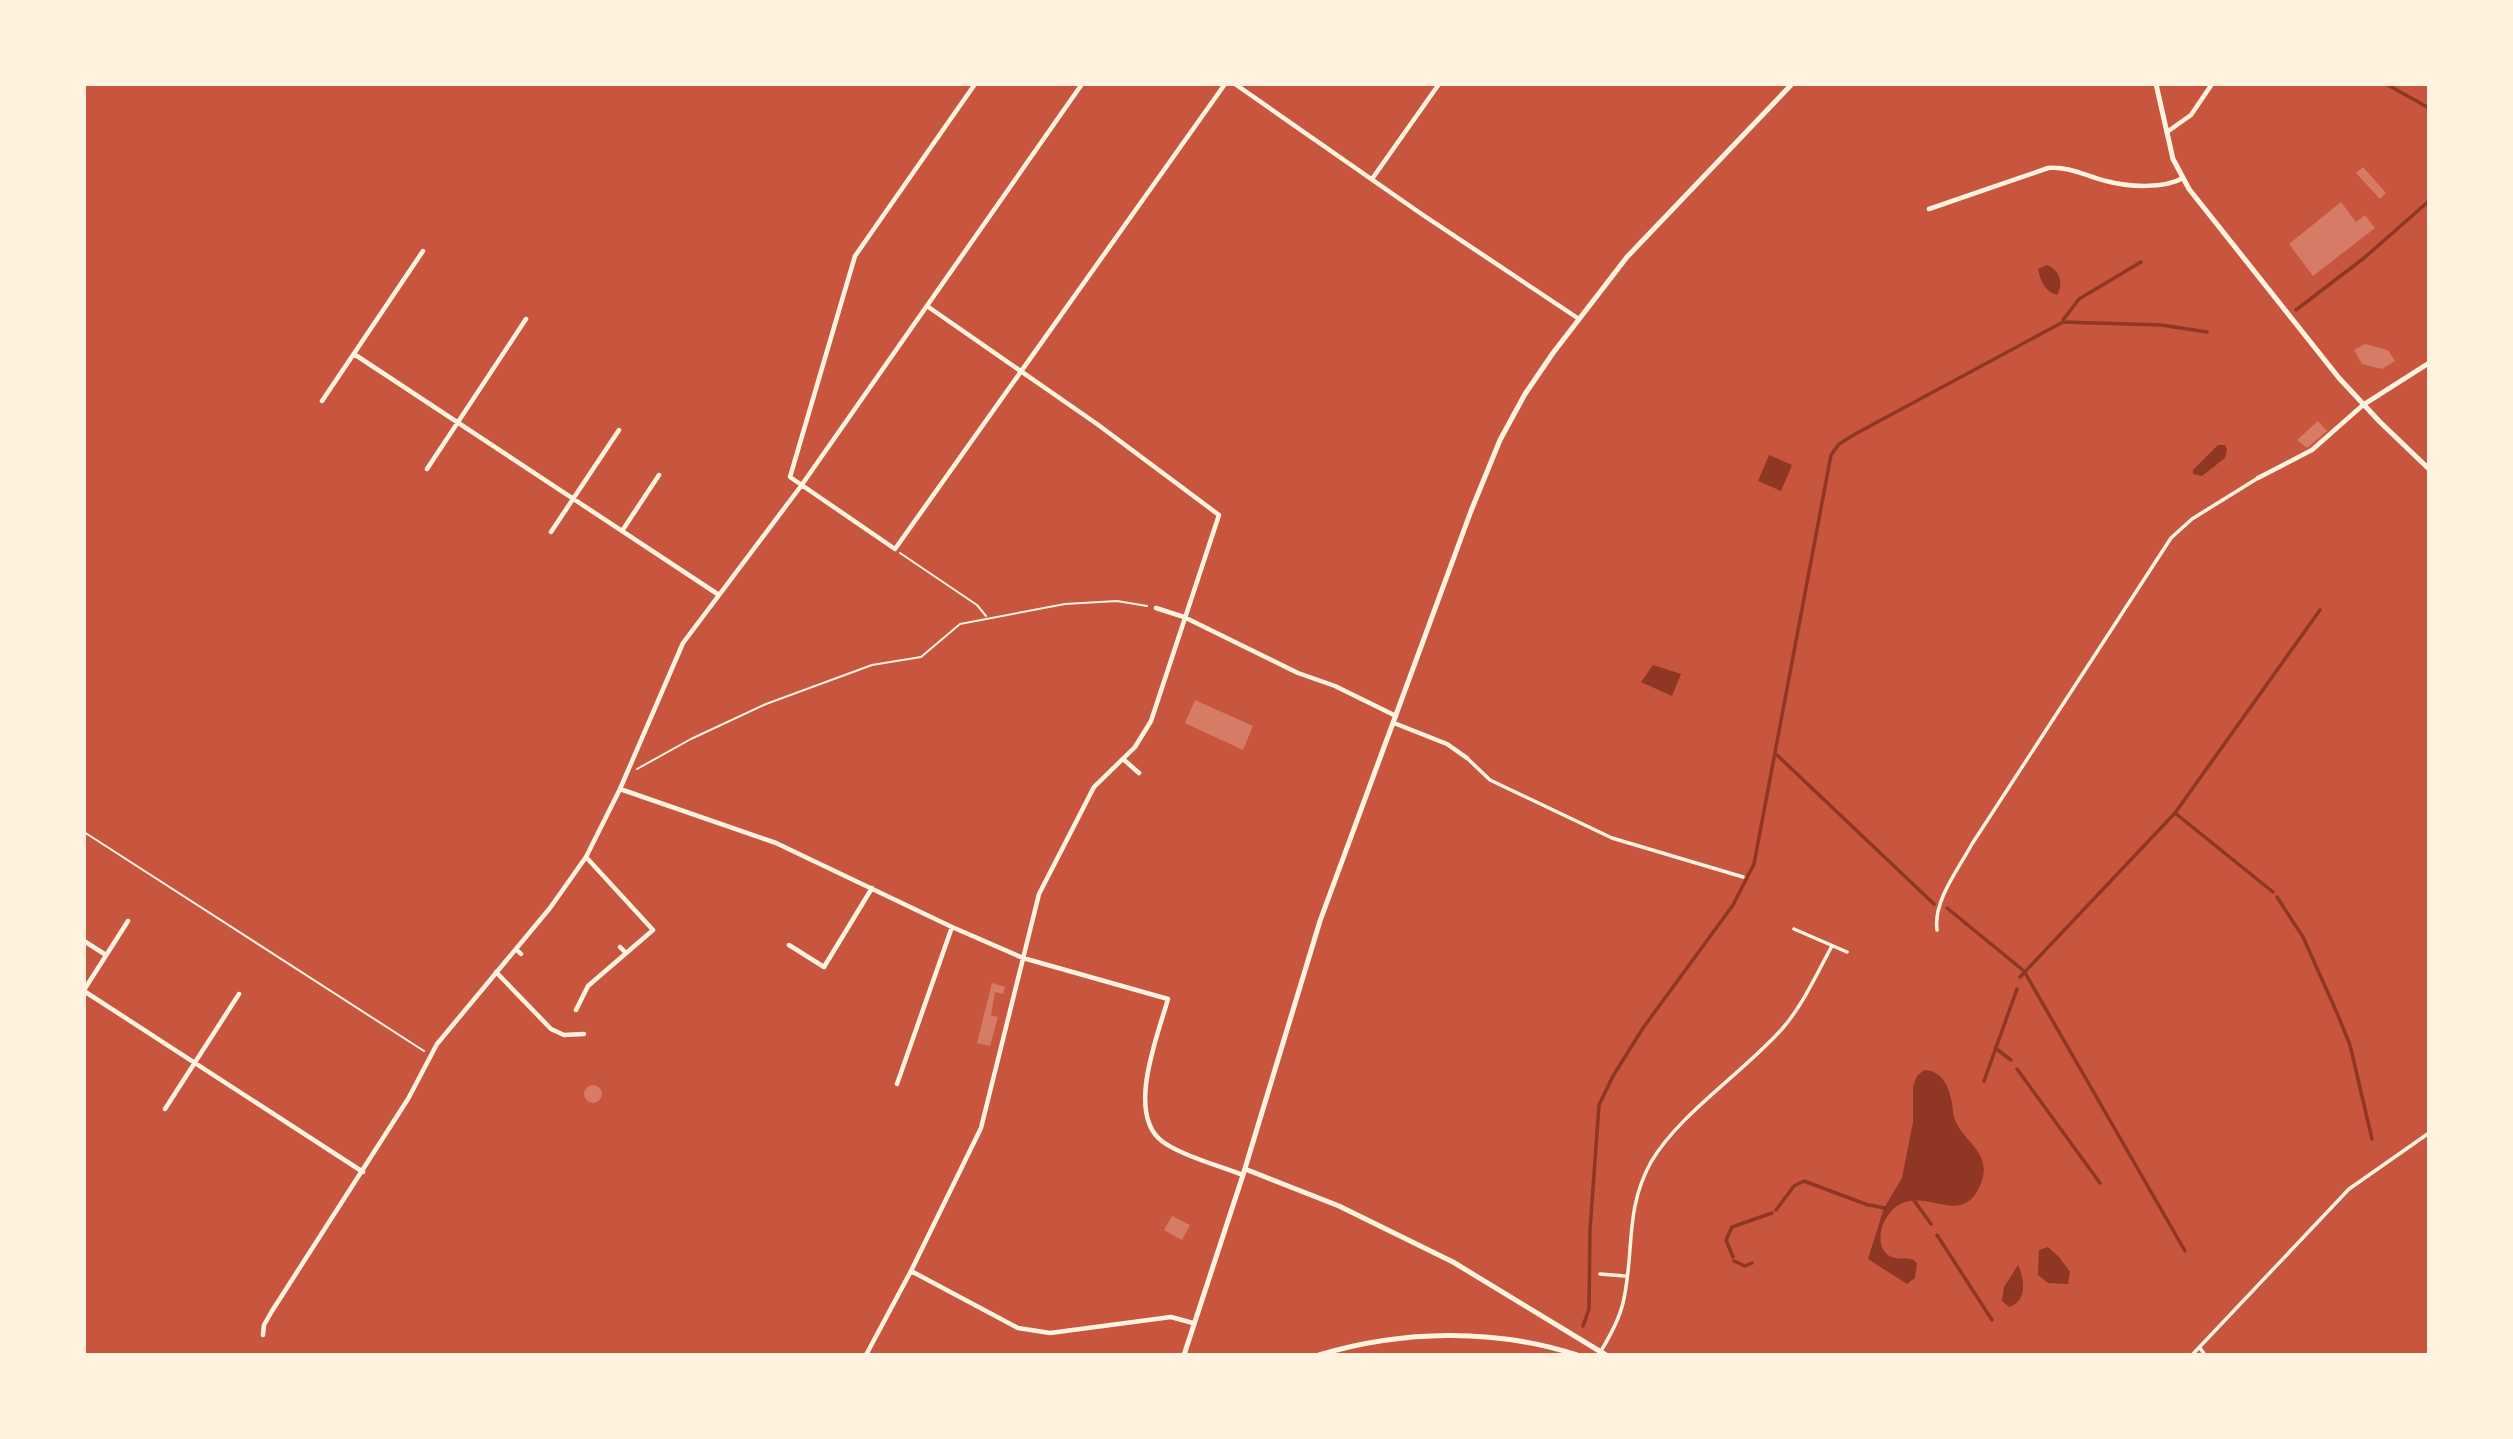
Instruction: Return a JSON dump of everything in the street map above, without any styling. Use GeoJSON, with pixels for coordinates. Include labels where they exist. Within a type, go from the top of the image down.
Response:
{"type":"FeatureCollection","features":[{"type":"Feature","properties":{"kind":"street"},"geometry":{"type":"LineString","coordinates":[[975,84],[855,256],[848,270],[790,477],[895,549],[1225,84]]}},
{"type":"Feature","properties":{"kind":"street"},"geometry":{"type":"LineString","coordinates":[[263,1335],[264,1325],[272,1311],[363,1172],[408,1099],[431,1055],[496,972],[552,910],[586,857],[620,789],[682,643],[802,486],[1082,84]]}},
{"type":"Feature","properties":{"kind":"street"},"geometry":{"type":"LineString","coordinates":[[1234,84],[1579,319]]}},
{"type":"Feature","properties":{"kind":"street"},"geometry":{"type":"LineString","coordinates":[[1372,179],[1439,84]]}},
{"type":"Feature","properties":{"kind":"street"},"geometry":{"type":"LineString","coordinates":[[1184,1355],[1244,1172],[1308,958],[1471,510],[1500,440],[1525,394],[1579,319],[1657,223],[1792,84]]}},
{"type":"Feature","properties":{"kind":"street"},"geometry":{"type":"LineString","coordinates":[[2156,84],[2173,159],[2201,206],[2363,405],[2429,470]]}},
{"type":"Feature","properties":{"kind":"street"},"geometry":{"type":"LineString","coordinates":[[2167,132],[2191,115],[2213,84]]}},
{"type":"Feature","properties":{"kind":"street"},"geometry":{"type":"LineString","coordinates":[[1929,209],[2048,168],[2063,167],[2108,182],[2174,183],[2183,178]]}},
{"type":"Feature","properties":{"kind":"street"},"geometry":{"type":"LineString","coordinates":[[322,401],[423,251]]}},
{"type":"Feature","properties":{"kind":"street"},"geometry":{"type":"LineString","coordinates":[[866,1355],[911,1271],[981,1128],[1040,894],[1082,806],[1094,787],[1135,747],[1151,721],[1219,515],[927,306]]}},
{"type":"Feature","properties":{"kind":"street"},"geometry":{"type":"LineString","coordinates":[[427,469],[526,319]]}},
{"type":"Feature","properties":{"kind":"street"},"geometry":{"type":"LineString","coordinates":[[354,354],[719,595]]}},
{"type":"Feature","properties":{"kind":"street"},"geometry":{"type":"LineString","coordinates":[[1937,930],[1938,914],[1950,883],[2001,796],[2176,532],[2220,499],[2312,450],[2363,405],[2429,363]]}},
{"type":"Feature","properties":{"kind":"street"},"geometry":{"type":"LineString","coordinates":[[551,532],[619,430]]}},
{"type":"Feature","properties":{"kind":"street"},"geometry":{"type":"LineString","coordinates":[[622,531],[659,475]]}},
{"type":"Feature","properties":{"kind":"street"},"geometry":{"type":"LineString","coordinates":[[1156,608],[1184,617],[1298,673],[1396,716]]}},
{"type":"Feature","properties":{"kind":"street"},"geometry":{"type":"LineString","coordinates":[[1394,723],[1447,744],[1467,758],[1490,780],[1612,838],[1744,877]]}},
{"type":"Feature","properties":{"kind":"street"},"geometry":{"type":"LineString","coordinates":[[1123,759],[1139,773]]}},
{"type":"Feature","properties":{"kind":"street"},"geometry":{"type":"LineString","coordinates":[[620,789],[776,843],[952,928],[1023,958],[1168,999],[1146,1082],[1149,1120],[1163,1142],[1339,1206],[1453,1262],[1604,1353],[1621,1312],[1634,1202],[1652,1162],[1681,1126],[1757,1055],[1793,1017],[1832,946]]}},
{"type":"Feature","properties":{"kind":"street"},"geometry":{"type":"LineString","coordinates":[[576,1010],[586,984],[653,930],[586,857]]}},
{"type":"Feature","properties":{"kind":"street"},"geometry":{"type":"LineString","coordinates":[[789,945],[824,967],[872,888]]}},
{"type":"Feature","properties":{"kind":"street"},"geometry":{"type":"LineString","coordinates":[[128,921],[84,990],[363,1172]]}},
{"type":"Feature","properties":{"kind":"street"},"geometry":{"type":"LineString","coordinates":[[897,1084],[952,928]]}},
{"type":"Feature","properties":{"kind":"street"},"geometry":{"type":"LineString","coordinates":[[1794,929],[1847,952]]}},
{"type":"Feature","properties":{"kind":"street"},"geometry":{"type":"LineString","coordinates":[[84,941],[106,956]]}},
{"type":"Feature","properties":{"kind":"street"},"geometry":{"type":"LineString","coordinates":[[620,947],[626,953]]}},
{"type":"Feature","properties":{"kind":"street"},"geometry":{"type":"LineString","coordinates":[[516,949],[521,954]]}},
{"type":"Feature","properties":{"kind":"street"},"geometry":{"type":"LineString","coordinates":[[496,972],[551,1029],[565,1034],[584,1034]]}},
{"type":"Feature","properties":{"kind":"street"},"geometry":{"type":"LineString","coordinates":[[165,1109],[239,994]]}},
{"type":"Feature","properties":{"kind":"street"},"geometry":{"type":"LineString","coordinates":[[2192,1355],[2349,1189],[2429,1133]]}},
{"type":"Feature","properties":{"kind":"street"},"geometry":{"type":"LineString","coordinates":[[911,1271],[1018,1328],[1034,1332],[1050,1333],[1171,1317],[1193,1323]]}},
{"type":"Feature","properties":{"kind":"street"},"geometry":{"type":"LineString","coordinates":[[1600,1274],[1625,1276]]}},
{"type":"Feature","properties":{"kind":"street"},"geometry":{"type":"LineString","coordinates":[[1319,1355],[1391,1339],[1432,1336],[1516,1341],[1577,1355]]}},
{"type":"Feature","properties":{"kind":"street"},"geometry":{"type":"LineString","coordinates":[[2200,1348],[2205,1355]]}},
{"type":"Feature","properties":{"kind":"path"},"geometry":{"type":"LineString","coordinates":[[895,549],[977,605],[986,617]]}},
{"type":"Feature","properties":{"kind":"path"},"geometry":{"type":"LineString","coordinates":[[622,780],[691,739],[766,705],[872,665],[921,657],[960,624],[1065,604],[1117,601],[1156,608]]}},
{"type":"Feature","properties":{"kind":"path"},"geometry":{"type":"LineString","coordinates":[[84,832],[431,1055]]}},
{"type":"Feature","properties":{"kind":"shaded area"},"geometry":{"type":"Polygon","coordinates":[[[2047,265],[2055,270],[2059,278],[2057,295],[2046,288],[2040,278],[2038,269],[2047,265]]]}},
{"type":"Feature","properties":{"kind":"shaded area"},"geometry":{"type":"Polygon","coordinates":[[[2218,445],[2225,445],[2225,458],[2202,476],[2193,474],[2193,470],[2218,445]]]}},
{"type":"Feature","properties":{"kind":"shaded area"},"geometry":{"type":"Polygon","coordinates":[[[1769,455],[1792,465],[1781,491],[1758,481],[1769,455]]]}},
{"type":"Feature","properties":{"kind":"shaded area"},"geometry":{"type":"Polygon","coordinates":[[[1653,665],[1681,674],[1672,696],[1641,682],[1653,665]]]}},
{"type":"Feature","properties":{"kind":"shaded area"},"geometry":{"type":"Polygon","coordinates":[[[1924,1070],[1936,1073],[1947,1086],[1956,1122],[1981,1157],[1984,1173],[1972,1198],[1962,1205],[1909,1201],[1896,1207],[1885,1220],[1880,1236],[1884,1251],[1892,1257],[1911,1259],[1917,1263],[1915,1278],[1907,1284],[1868,1259],[1884,1208],[1902,1178],[1913,1122],[1913,1086],[1917,1076],[1924,1070]]]}},
{"type":"Feature","properties":{"kind":"shaded area"},"geometry":{"type":"Polygon","coordinates":[[[2048,1247],[2070,1272],[2068,1284],[2048,1283],[2038,1275],[2039,1250],[2048,1247]]]}},
{"type":"Feature","properties":{"kind":"shaded area"},"geometry":{"type":"Polygon","coordinates":[[[2018,1265],[2022,1277],[2022,1295],[2009,1307],[2002,1301],[2004,1287],[2018,1265]]]}},
{"type":"Feature","properties":{"kind":"building"},"geometry":{"type":"Polygon","coordinates":[[[2363,167],[2386,193],[2380,199],[2356,173],[2363,167]]]}},
{"type":"Feature","properties":{"kind":"building"},"geometry":{"type":"Polygon","coordinates":[[[2341,202],[2356,222],[2365,215],[2375,228],[2313,276],[2289,244],[2341,202]]]}},
{"type":"Feature","properties":{"kind":"building"},"geometry":{"type":"Polygon","coordinates":[[[2365,344],[2388,350],[2395,361],[2382,369],[2362,364],[2354,350],[2365,344]]]}},
{"type":"Feature","properties":{"kind":"building"},"geometry":{"type":"Polygon","coordinates":[[[2318,421],[2327,431],[2307,448],[2297,440],[2318,421]]]}},
{"type":"Feature","properties":{"kind":"building"},"geometry":{"type":"Polygon","coordinates":[[[1195,700],[1253,726],[1243,750],[1185,723],[1195,700]]]}},
{"type":"Feature","properties":{"kind":"building"},"geometry":{"type":"Polygon","coordinates":[[[992,983],[1005,987],[1003,994],[995,992],[991,1015],[998,1017],[990,1046],[977,1043],[992,983]]]}},
{"type":"Feature","properties":{"kind":"building"},"geometry":{"type":"Polygon","coordinates":[[[593,1085],[599,1088],[602,1094],[599,1100],[593,1103],[587,1100],[584,1094],[587,1088],[593,1085]]]}},
{"type":"Feature","properties":{"kind":"building"},"geometry":{"type":"Polygon","coordinates":[[[1172,1216],[1190,1225],[1182,1240],[1164,1230],[1172,1216]]]}},
{"type":"Feature","properties":{"kind":"waterway"},"geometry":{"type":"LineString","coordinates":[[2386,84],[2429,108]]}},
{"type":"Feature","properties":{"kind":"waterway"},"geometry":{"type":"LineString","coordinates":[[2296,310],[2364,258],[2429,201]]}},
{"type":"Feature","properties":{"kind":"waterway"},"geometry":{"type":"LineString","coordinates":[[2063,320],[2079,299],[2141,262]]}},
{"type":"Feature","properties":{"kind":"waterway"},"geometry":{"type":"LineString","coordinates":[[1583,1326],[1589,1309],[1590,1230],[1599,1105],[1613,1076],[1643,1028],[1733,905],[1754,864],[1831,455],[1839,444],[1857,433],[2063,322],[2161,325],[2207,332]]}},
{"type":"Feature","properties":{"kind":"waterway"},"geometry":{"type":"LineString","coordinates":[[2175,813],[2320,610]]}},
{"type":"Feature","properties":{"kind":"waterway"},"geometry":{"type":"LineString","coordinates":[[1777,755],[1934,904]]}},
{"type":"Feature","properties":{"kind":"waterway"},"geometry":{"type":"LineString","coordinates":[[2020,977],[2175,813],[2273,892]]}},
{"type":"Feature","properties":{"kind":"waterway"},"geometry":{"type":"LineString","coordinates":[[2277,897],[2303,937],[2350,1045],[2372,1139]]}},
{"type":"Feature","properties":{"kind":"waterway"},"geometry":{"type":"LineString","coordinates":[[1947,908],[2024,971],[2185,1251]]}},
{"type":"Feature","properties":{"kind":"waterway"},"geometry":{"type":"LineString","coordinates":[[1984,1081],[2017,989]]}},
{"type":"Feature","properties":{"kind":"waterway"},"geometry":{"type":"LineString","coordinates":[[1995,1048],[2011,1060]]}},
{"type":"Feature","properties":{"kind":"waterway"},"geometry":{"type":"LineString","coordinates":[[2017,1069],[2100,1183]]}},
{"type":"Feature","properties":{"kind":"waterway"},"geometry":{"type":"LineString","coordinates":[[1776,1210],[1794,1186],[1804,1181],[1868,1205]]}},
{"type":"Feature","properties":{"kind":"waterway"},"geometry":{"type":"LineString","coordinates":[[1913,1199],[1931,1224]]}},
{"type":"Feature","properties":{"kind":"waterway"},"geometry":{"type":"LineString","coordinates":[[1870,1205],[1884,1208]]}},
{"type":"Feature","properties":{"kind":"waterway"},"geometry":{"type":"LineString","coordinates":[[1733,1257],[1726,1240],[1732,1227],[1772,1213]]}},
{"type":"Feature","properties":{"kind":"waterway"},"geometry":{"type":"LineString","coordinates":[[1937,1235],[1992,1320]]}},
{"type":"Feature","properties":{"kind":"waterway"},"geometry":{"type":"LineString","coordinates":[[1734,1261],[1745,1266],[1752,1263]]}}]}
